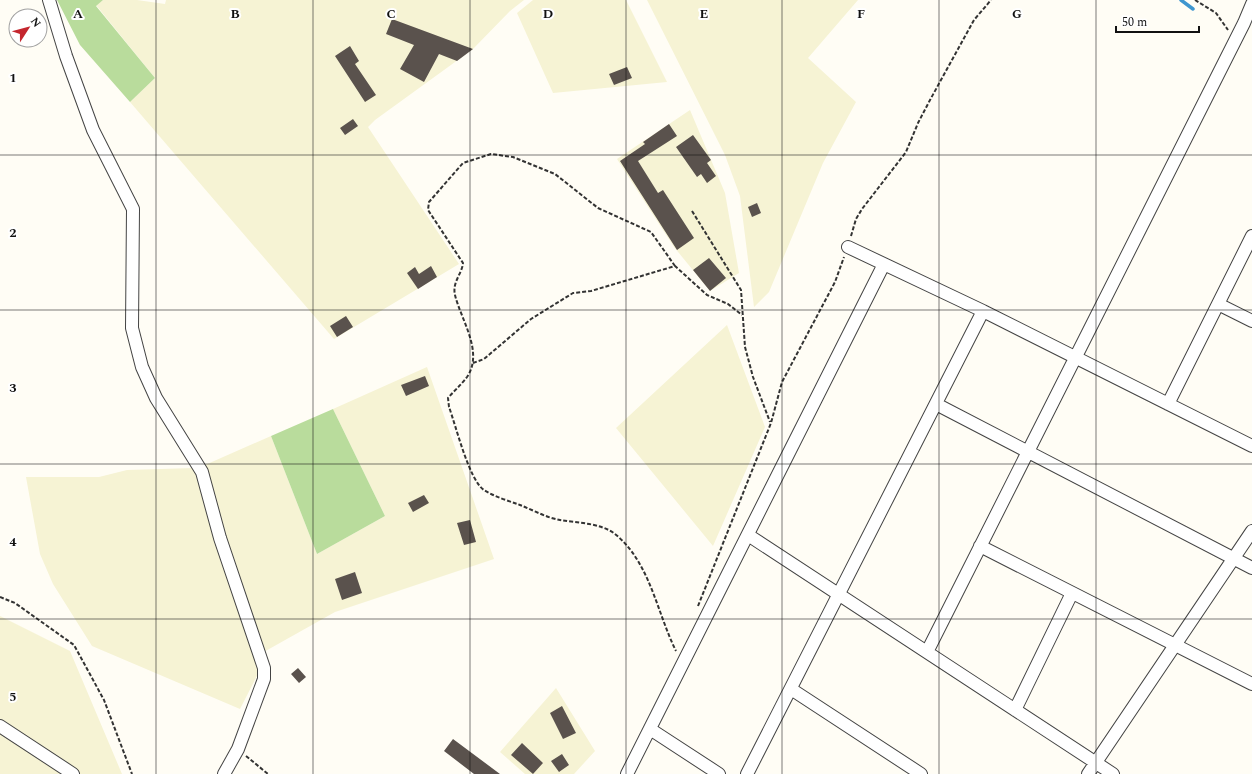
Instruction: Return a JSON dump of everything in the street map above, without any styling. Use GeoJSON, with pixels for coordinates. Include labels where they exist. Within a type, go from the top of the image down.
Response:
{"type":"FeatureCollection","features":[{"type":"Feature","properties":{"kind":"street"},"geometry":{"type":"LineString","coordinates":[[50,0],[66,56],[93,130],[132,209],[132,328],[142,367],[156,398],[202,472],[220,538],[264,668],[264,679],[238,749],[224,774]]}},
{"type":"Feature","properties":{"kind":"street"},"geometry":{"type":"LineString","coordinates":[[927,652],[1238,35],[1248,25],[1252,4]]}},
{"type":"Feature","properties":{"kind":"street"},"geometry":{"type":"LineString","coordinates":[[1168,404],[1252,236]]}},
{"type":"Feature","properties":{"kind":"street"},"geometry":{"type":"LineString","coordinates":[[848,247],[982,311],[1252,446]]}},
{"type":"Feature","properties":{"kind":"street"},"geometry":{"type":"LineString","coordinates":[[627,774],[884,264]]}},
{"type":"Feature","properties":{"kind":"street"},"geometry":{"type":"LineString","coordinates":[[1218,304],[1252,321]]}},
{"type":"Feature","properties":{"kind":"street"},"geometry":{"type":"LineString","coordinates":[[747,774],[982,311]]}},
{"type":"Feature","properties":{"kind":"street"},"geometry":{"type":"LineString","coordinates":[[936,404],[1252,568]]}},
{"type":"Feature","properties":{"kind":"street"},"geometry":{"type":"LineString","coordinates":[[1088,774],[1252,531]]}},
{"type":"Feature","properties":{"kind":"street"},"geometry":{"type":"LineString","coordinates":[[748,535],[1113,774]]}},
{"type":"Feature","properties":{"kind":"street"},"geometry":{"type":"LineString","coordinates":[[980,546],[1252,684]]}},
{"type":"Feature","properties":{"kind":"street"},"geometry":{"type":"LineString","coordinates":[[1015,710],[1072,593]]}},
{"type":"Feature","properties":{"kind":"street"},"geometry":{"type":"LineString","coordinates":[[791,688],[922,774]]}},
{"type":"Feature","properties":{"kind":"street"},"geometry":{"type":"LineString","coordinates":[[0,726],[73,774]]}},
{"type":"Feature","properties":{"kind":"street"},"geometry":{"type":"LineString","coordinates":[[650,729],[719,774]]}},
{"type":"Feature","properties":{"kind":"path"},"geometry":{"type":"LineString","coordinates":[[697,607],[771,423],[782,382],[835,282],[848,247],[856,219],[906,152],[918,123],[974,20],[991,0]]}},
{"type":"Feature","properties":{"kind":"path"},"geometry":{"type":"LineString","coordinates":[[1195,0],[1216,13],[1229,32],[1238,35]]}},
{"type":"Feature","properties":{"kind":"path"},"geometry":{"type":"LineString","coordinates":[[682,665],[666,630],[643,569],[632,552],[615,534],[599,526],[557,520],[501,498],[483,489],[474,478],[449,407],[448,398],[467,376],[473,364],[474,352],[455,294],[456,279],[463,263],[428,210],[429,202],[463,163],[491,154],[513,157],[554,174],[598,208],[650,232],[675,266],[707,295],[728,304],[742,315]]}},
{"type":"Feature","properties":{"kind":"path"},"geometry":{"type":"LineString","coordinates":[[692,211],[741,290],[745,347],[753,377],[771,423]]}},
{"type":"Feature","properties":{"kind":"path"},"geometry":{"type":"LineString","coordinates":[[473,364],[484,360],[531,319],[573,294],[591,291],[675,266]]}},
{"type":"Feature","properties":{"kind":"path"},"geometry":{"type":"LineString","coordinates":[[0,597],[15,603],[74,645],[104,700],[132,774]]}},
{"type":"Feature","properties":{"kind":"path"},"geometry":{"type":"LineString","coordinates":[[238,749],[268,774]]}},
{"type":"Feature","properties":{"kind":"shaded area"},"geometry":{"type":"Polygon","coordinates":[[[103,0],[137,0],[165,4],[166,0],[524,0],[510,11],[473,49],[375,120],[368,127],[459,264],[334,339],[130,102],[155,78],[96,5],[103,0]]]}},
{"type":"Feature","properties":{"kind":"shaded area"},"geometry":{"type":"Polygon","coordinates":[[[533,0],[626,0],[667,82],[553,93],[517,13],[533,0]]]}},
{"type":"Feature","properties":{"kind":"shaded area"},"geometry":{"type":"Polygon","coordinates":[[[647,0],[858,0],[808,58],[856,102],[823,163],[769,292],[754,307],[740,196],[725,155],[647,0]]]}},
{"type":"Feature","properties":{"kind":"shaded area"},"geometry":{"type":"Polygon","coordinates":[[[690,110],[725,193],[739,273],[710,291],[674,247],[617,159],[690,110]]]}},
{"type":"Feature","properties":{"kind":"shaded area"},"geometry":{"type":"Polygon","coordinates":[[[727,325],[765,427],[713,546],[616,428],[727,325]]]}},
{"type":"Feature","properties":{"kind":"shaded area"},"geometry":{"type":"Polygon","coordinates":[[[427,367],[494,559],[335,612],[262,653],[223,537],[205,465],[271,436],[317,554],[385,516],[333,409],[427,367]]]}},
{"type":"Feature","properties":{"kind":"shaded area"},"geometry":{"type":"Polygon","coordinates":[[[194,468],[260,670],[240,709],[92,646],[53,584],[40,554],[26,477],[99,477],[127,470],[194,468]]]}},
{"type":"Feature","properties":{"kind":"shaded area"},"geometry":{"type":"Polygon","coordinates":[[[0,616],[70,651],[122,774],[0,774],[0,616]]]}},
{"type":"Feature","properties":{"kind":"shaded area"},"geometry":{"type":"Polygon","coordinates":[[[556,688],[595,751],[574,774],[525,774],[500,752],[556,688]]]}},
{"type":"Feature","properties":{"kind":"green space"},"geometry":{"type":"Polygon","coordinates":[[[57,0],[103,0],[96,6],[155,78],[130,102],[80,45],[57,0]]]}},
{"type":"Feature","properties":{"kind":"green space"},"geometry":{"type":"Polygon","coordinates":[[[333,409],[385,516],[317,554],[271,436],[333,409]]]}},
{"type":"Feature","properties":{"kind":"building"},"geometry":{"type":"Polygon","coordinates":[[[392,19],[473,49],[457,61],[439,54],[424,82],[400,69],[414,45],[386,34],[392,19]]]}},
{"type":"Feature","properties":{"kind":"building"},"geometry":{"type":"Polygon","coordinates":[[[350,46],[359,61],[355,64],[376,95],[365,102],[335,56],[350,46]]]}},
{"type":"Feature","properties":{"kind":"building"},"geometry":{"type":"Polygon","coordinates":[[[627,67],[632,78],[614,85],[609,74],[627,67]]]}},
{"type":"Feature","properties":{"kind":"building"},"geometry":{"type":"Polygon","coordinates":[[[353,119],[358,126],[345,135],[340,128],[353,119]]]}},
{"type":"Feature","properties":{"kind":"building"},"geometry":{"type":"Polygon","coordinates":[[[669,124],[677,136],[638,161],[658,193],[663,190],[694,238],[677,250],[620,161],[645,144],[643,142],[669,124]]]}},
{"type":"Feature","properties":{"kind":"building"},"geometry":{"type":"Polygon","coordinates":[[[693,135],[711,160],[707,163],[716,176],[707,183],[701,174],[697,177],[676,147],[693,135]]]}},
{"type":"Feature","properties":{"kind":"building"},"geometry":{"type":"Polygon","coordinates":[[[757,203],[761,213],[752,217],[748,207],[757,203]]]}},
{"type":"Feature","properties":{"kind":"building"},"geometry":{"type":"Polygon","coordinates":[[[709,258],[726,278],[710,291],[693,270],[709,258]]]}},
{"type":"Feature","properties":{"kind":"building"},"geometry":{"type":"Polygon","coordinates":[[[431,266],[437,277],[418,289],[407,273],[415,267],[419,274],[431,266]]]}},
{"type":"Feature","properties":{"kind":"building"},"geometry":{"type":"Polygon","coordinates":[[[346,316],[353,327],[337,337],[330,326],[346,316]]]}},
{"type":"Feature","properties":{"kind":"building"},"geometry":{"type":"Polygon","coordinates":[[[425,376],[429,386],[406,396],[401,385],[425,376]]]}},
{"type":"Feature","properties":{"kind":"building"},"geometry":{"type":"Polygon","coordinates":[[[424,495],[429,503],[413,512],[408,503],[424,495]]]}},
{"type":"Feature","properties":{"kind":"building"},"geometry":{"type":"Polygon","coordinates":[[[470,520],[476,542],[464,545],[457,523],[470,520]]]}},
{"type":"Feature","properties":{"kind":"building"},"geometry":{"type":"Polygon","coordinates":[[[355,572],[362,593],[342,600],[335,579],[355,572]]]}},
{"type":"Feature","properties":{"kind":"building"},"geometry":{"type":"Polygon","coordinates":[[[298,668],[306,677],[299,683],[291,674],[298,668]]]}},
{"type":"Feature","properties":{"kind":"building"},"geometry":{"type":"Polygon","coordinates":[[[562,706],[576,733],[563,739],[550,713],[562,706]]]}},
{"type":"Feature","properties":{"kind":"building"},"geometry":{"type":"Polygon","coordinates":[[[453,739],[500,774],[474,774],[444,751],[453,739]]]}},
{"type":"Feature","properties":{"kind":"building"},"geometry":{"type":"Polygon","coordinates":[[[522,743],[543,763],[533,774],[511,755],[522,743]]]}},
{"type":"Feature","properties":{"kind":"building"},"geometry":{"type":"Polygon","coordinates":[[[562,754],[569,765],[559,772],[551,761],[562,754]]]}},
{"type":"Feature","properties":{"kind":"waterway"},"geometry":{"type":"LineString","coordinates":[[1181,0],[1193,9]]}}]}
